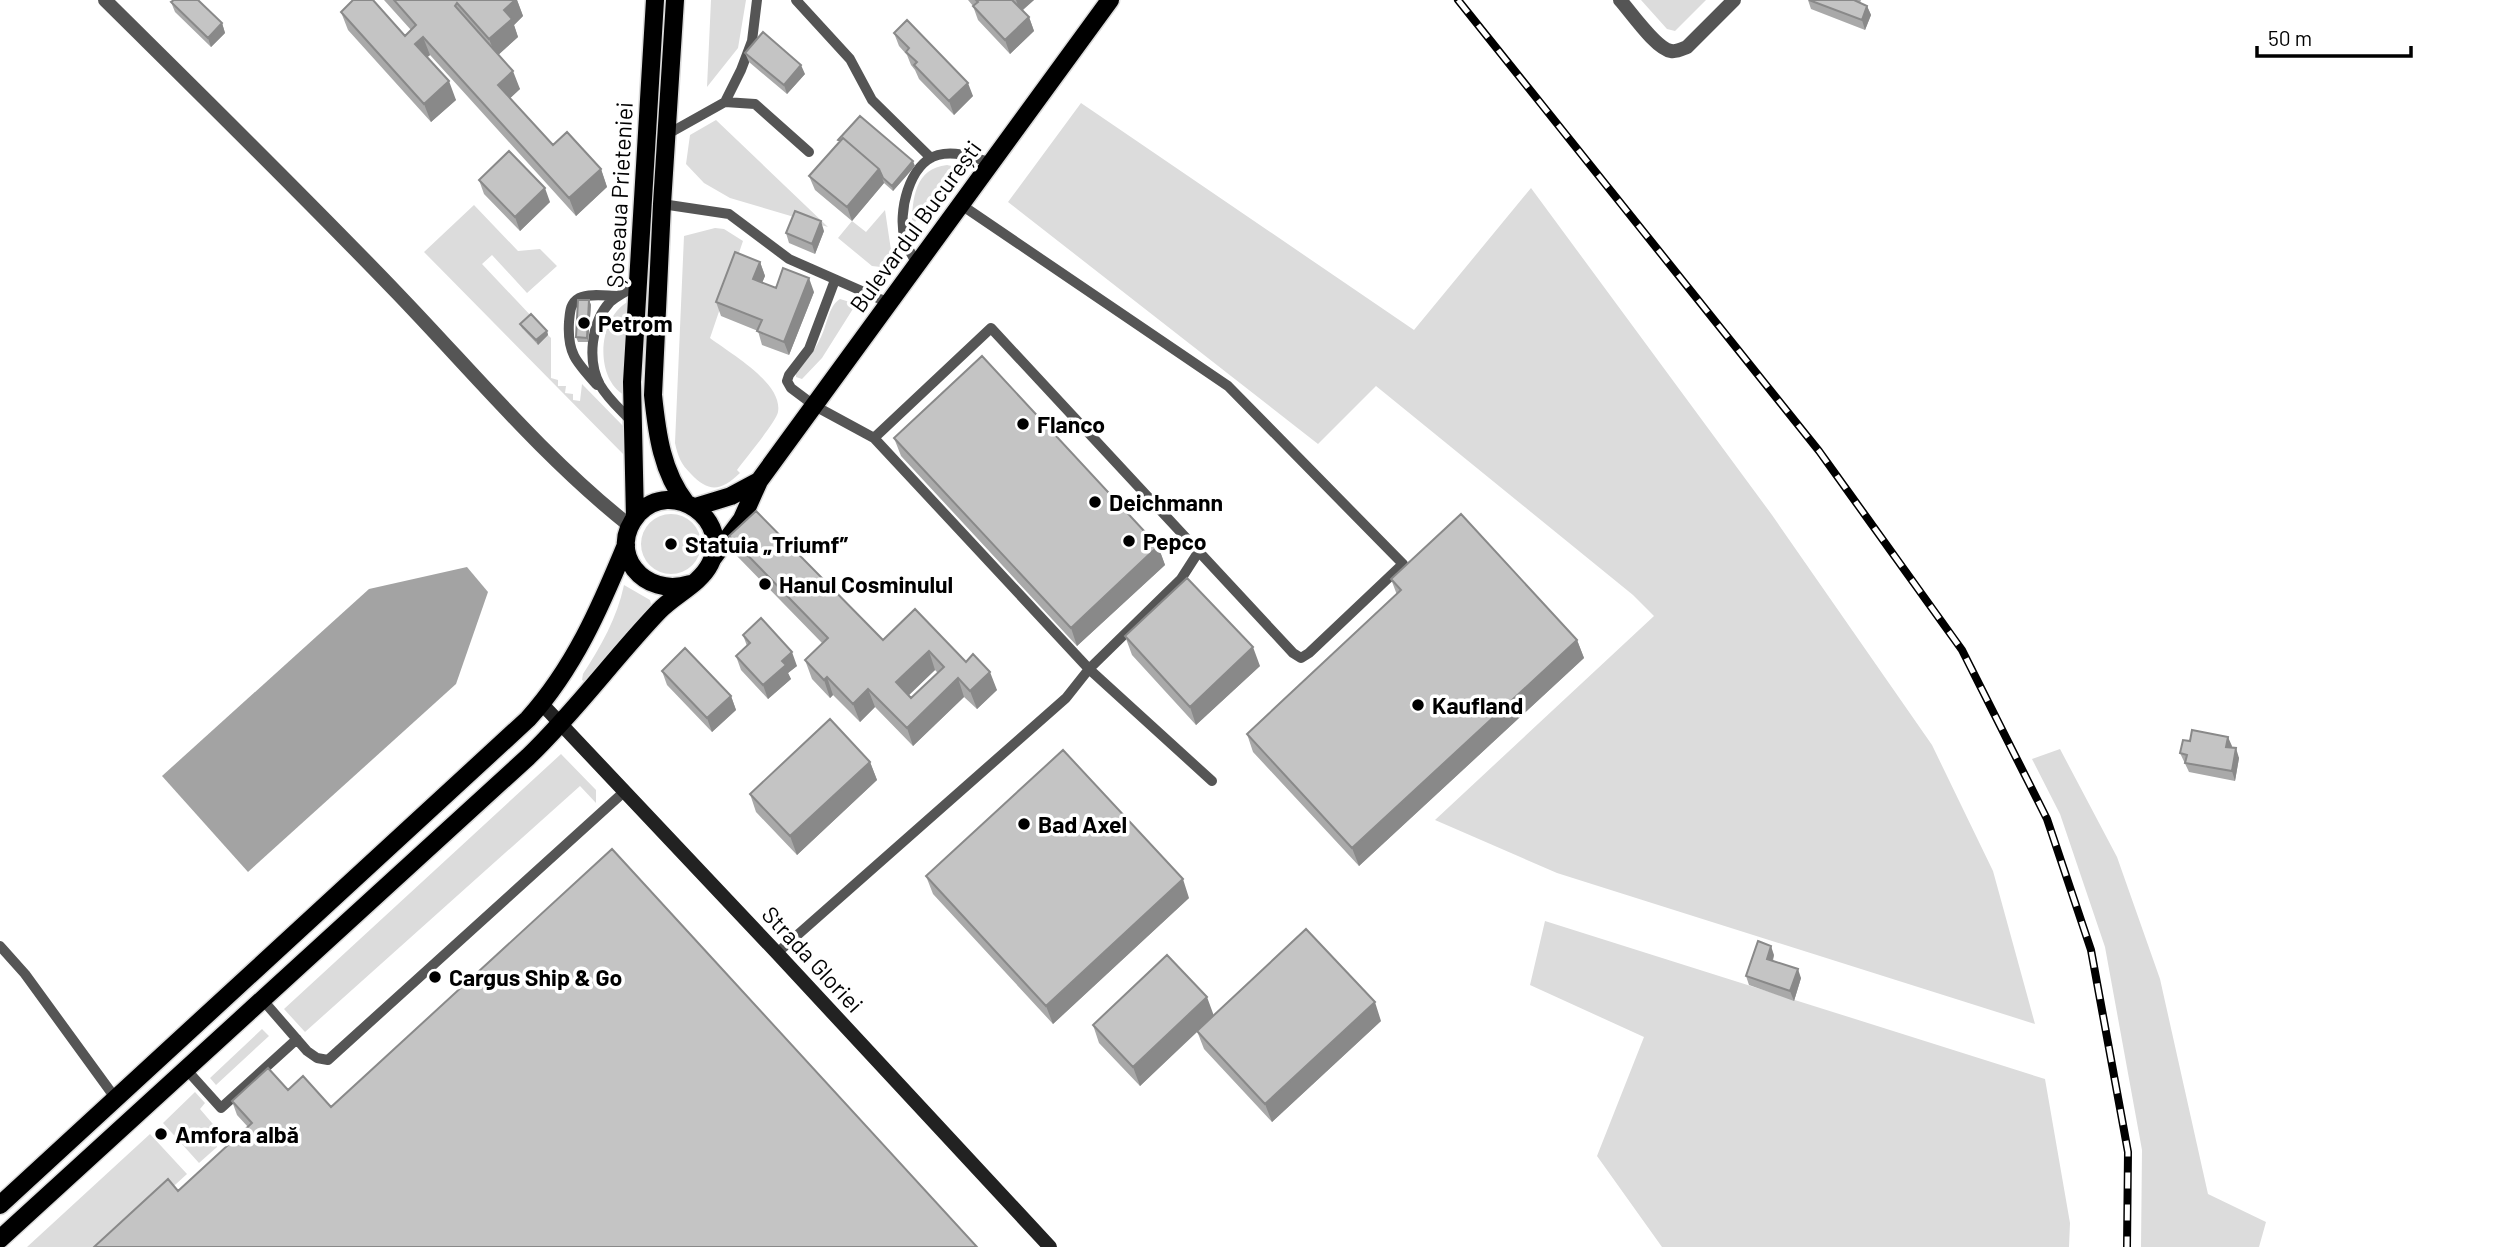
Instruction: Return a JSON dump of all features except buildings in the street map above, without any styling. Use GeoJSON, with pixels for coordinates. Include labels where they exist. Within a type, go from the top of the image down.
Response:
{"type":"FeatureCollection","features":[{"type":"Feature","properties":{"kind":"main road","name":"Șoseaua Prieteniei"},"geometry":{"type":"LineString","coordinates":[[632,522],[632,422],[638,284],[655,0]]}},
{"type":"Feature","properties":{"kind":"main road","name":"Șoseaua Prieteniei"},"geometry":{"type":"LineString","coordinates":[[675,0],[653,395],[656,426],[667,468],[674,487],[691,505]]}},
{"type":"Feature","properties":{"kind":"main road","name":"Bulevardul București"},"geometry":{"type":"LineString","coordinates":[[759,481],[1110,0]]}},
{"type":"Feature","properties":{"kind":"main road"},"geometry":{"type":"LineString","coordinates":[[691,505],[731,496],[759,481]]}},
{"type":"Feature","properties":{"kind":"main road"},"geometry":{"type":"LineString","coordinates":[[0,1239],[561,724],[652,619],[704,573],[742,519],[759,481]]}},
{"type":"Feature","properties":{"kind":"main road"},"geometry":{"type":"LineString","coordinates":[[0,1205],[510,737],[541,704],[571,663],[590,628],[626,545],[632,522],[641,510],[668,499],[691,505],[703,513],[713,530],[713,558]]}},
{"type":"Feature","properties":{"kind":"main road"},"geometry":{"type":"LineString","coordinates":[[626,545],[632,566],[648,582],[669,588],[690,584]]}},
{"type":"Feature","properties":{"kind":"main road","name":"Strada Gloriei"},"geometry":{"type":"LineString","coordinates":[[541,704],[1050,1247]]}},
{"type":"Feature","properties":{"kind":"street"},"geometry":{"type":"LineString","coordinates":[[105,0],[387,283],[503,406],[595,498],[632,522]]}},
{"type":"Feature","properties":{"kind":"street"},"geometry":{"type":"LineString","coordinates":[[1620,0],[1659,45],[1669,51],[1687,47],[1734,0]]}},
{"type":"Feature","properties":{"kind":"lane"},"geometry":{"type":"LineString","coordinates":[[725,102],[752,41],[757,0]]}},
{"type":"Feature","properties":{"kind":"lane"},"geometry":{"type":"LineString","coordinates":[[796,0],[849,59],[872,100],[931,158]]}},
{"type":"Feature","properties":{"kind":"lane"},"geometry":{"type":"LineString","coordinates":[[666,135],[725,102],[755,104],[809,152]]}},
{"type":"Feature","properties":{"kind":"lane"},"geometry":{"type":"LineString","coordinates":[[917,264],[904,239],[902,205],[912,180],[931,158],[940,154],[957,154],[992,163]]}},
{"type":"Feature","properties":{"kind":"lane"},"geometry":{"type":"LineString","coordinates":[[662,204],[729,214],[789,260],[889,303]]}},
{"type":"Feature","properties":{"kind":"lane"},"geometry":{"type":"LineString","coordinates":[[874,438],[991,328],[1293,653],[1301,658],[1403,564],[1228,386],[960,204]]}},
{"type":"Feature","properties":{"kind":"lane"},"geometry":{"type":"LineString","coordinates":[[835,280],[809,349],[789,374],[787,381],[791,387],[815,406],[874,438],[1089,669],[1212,781]]}},
{"type":"Feature","properties":{"kind":"lane"},"geometry":{"type":"LineString","coordinates":[[606,395],[596,376],[594,339],[599,318],[618,296],[638,284]]}},
{"type":"Feature","properties":{"kind":"lane"},"geometry":{"type":"LineString","coordinates":[[618,296],[586,296],[576,299],[570,310],[568,338],[573,356],[632,422]]}},
{"type":"Feature","properties":{"kind":"lane"},"geometry":{"type":"LineString","coordinates":[[777,953],[1066,698],[1089,669],[1181,579],[1199,551]]}},
{"type":"Feature","properties":{"kind":"lane"},"geometry":{"type":"LineString","coordinates":[[261,998],[317,1058],[328,1060],[625,791]]}},
{"type":"Feature","properties":{"kind":"lane"},"geometry":{"type":"LineString","coordinates":[[0,946],[25,974],[116,1099]]}},
{"type":"Feature","properties":{"kind":"lane"},"geometry":{"type":"LineString","coordinates":[[185,1068],[221,1108],[297,1039]]}},
{"type":"Feature","properties":{"kind":"shaded area"},"geometry":{"type":"Polygon","coordinates":[[[711,0],[746,0],[738,48],[707,87],[711,0]]]}},
{"type":"Feature","properties":{"kind":"shaded area"},"geometry":{"type":"Polygon","coordinates":[[[1641,0],[1706,0],[1675,31],[1667,29],[1641,0]]]}},
{"type":"Feature","properties":{"kind":"shaded area"},"geometry":{"type":"Polygon","coordinates":[[[1081,103],[1414,330],[1531,188],[1772,515],[1932,745],[1993,871],[2035,1024],[1557,873],[1435,820],[1654,616],[1633,595],[1376,386],[1318,444],[1008,202],[1081,103]]]}},
{"type":"Feature","properties":{"kind":"shaded area"},"geometry":{"type":"Polygon","coordinates":[[[716,120],[828,227],[730,198],[704,183],[686,164],[690,135],[716,120]]]}},
{"type":"Feature","properties":{"kind":"shaded area"},"geometry":{"type":"Polygon","coordinates":[[[947,165],[956,167],[912,226],[917,186],[928,172],[947,165]]]}},
{"type":"Feature","properties":{"kind":"shaded area"},"geometry":{"type":"Polygon","coordinates":[[[474,205],[518,251],[540,249],[557,266],[527,293],[492,255],[482,264],[533,318],[523,329],[538,345],[548,335],[551,338],[551,378],[558,380],[558,386],[566,386],[565,393],[573,394],[573,400],[580,401],[582,384],[625,428],[625,456],[424,252],[474,205]]]}},
{"type":"Feature","properties":{"kind":"shaded area"},"geometry":{"type":"Polygon","coordinates":[[[885,210],[892,257],[881,267],[872,266],[838,238],[852,221],[866,232],[885,210]]]}},
{"type":"Feature","properties":{"kind":"shaded area"},"geometry":{"type":"Polygon","coordinates":[[[715,228],[724,229],[743,241],[710,338],[764,380],[777,401],[778,412],[737,470],[740,473],[721,486],[709,487],[697,480],[680,460],[675,443],[684,236],[715,228]]]}},
{"type":"Feature","properties":{"kind":"shaded area"},"geometry":{"type":"Polygon","coordinates":[[[840,299],[856,304],[822,358],[802,379],[796,377],[796,373],[818,344],[828,317],[840,299]]]}},
{"type":"Feature","properties":{"kind":"shaded area"},"geometry":{"type":"Polygon","coordinates":[[[632,300],[624,395],[614,386],[607,374],[604,346],[606,331],[612,318],[621,307],[632,300]]]}},
{"type":"Feature","properties":{"kind":"shaded area"},"geometry":{"type":"Polygon","coordinates":[[[671,514],[692,523],[701,544],[692,565],[671,574],[650,565],[641,544],[650,523],[671,514]]]}},
{"type":"Feature","properties":{"kind":"shaded area"},"geometry":{"type":"Polygon","coordinates":[[[467,567],[488,592],[456,684],[248,872],[162,776],[369,589],[467,567]]]}},
{"type":"Feature","properties":{"kind":"shaded area"},"geometry":{"type":"Polygon","coordinates":[[[624,585],[650,600],[651,604],[586,682],[582,680],[583,674],[608,631],[624,585]]]}},
{"type":"Feature","properties":{"kind":"shaded area"},"geometry":{"type":"Polygon","coordinates":[[[2060,749],[2117,857],[2160,979],[2208,1194],[2266,1222],[2259,1247],[2141,1247],[2142,1150],[2105,947],[2060,814],[2032,759],[2060,749]]]}},
{"type":"Feature","properties":{"kind":"shaded area"},"geometry":{"type":"Polygon","coordinates":[[[561,754],[596,790],[596,803],[580,786],[305,1032],[284,1009],[561,754]]]}},
{"type":"Feature","properties":{"kind":"shaded area"},"geometry":{"type":"Polygon","coordinates":[[[1545,921],[2045,1079],[2070,1223],[2069,1247],[1662,1247],[1597,1156],[1644,1037],[1530,985],[1545,921]]]}},
{"type":"Feature","properties":{"kind":"shaded area"},"geometry":{"type":"Polygon","coordinates":[[[262,1029],[269,1036],[216,1085],[210,1078],[262,1029]]]}},
{"type":"Feature","properties":{"kind":"shaded area"},"geometry":{"type":"Polygon","coordinates":[[[195,1092],[205,1103],[200,1109],[218,1130],[217,1147],[199,1163],[163,1123],[195,1092]]]}},
{"type":"Feature","properties":{"kind":"shaded area"},"geometry":{"type":"Polygon","coordinates":[[[150,1134],[187,1174],[107,1247],[27,1247],[150,1134]]]}},
{"type":"Feature","properties":{"kind":"railway"},"geometry":{"type":"LineString","coordinates":[[1458,0],[1819,451],[1962,650],[2047,819],[2091,950],[2128,1152],[2127,1247]]}},
{"type":"Feature","properties":{"kind":"place","name":"Petrom"},"geometry":{"type":"Point","coordinates":[584,323]}},
{"type":"Feature","properties":{"kind":"place","name":"Flanco"},"geometry":{"type":"Point","coordinates":[1023,424]}},
{"type":"Feature","properties":{"kind":"place","name":"Deichmann"},"geometry":{"type":"Point","coordinates":[1095,502]}},
{"type":"Feature","properties":{"kind":"place","name":"Pepco"},"geometry":{"type":"Point","coordinates":[1129,541]}},
{"type":"Feature","properties":{"kind":"place","name":"Statuia „Triumf”"},"geometry":{"type":"Point","coordinates":[671,544]}},
{"type":"Feature","properties":{"kind":"place","name":"Hanul Cosminulul"},"geometry":{"type":"Point","coordinates":[765,584]}},
{"type":"Feature","properties":{"kind":"place","name":"Kaufland"},"geometry":{"type":"Point","coordinates":[1418,705]}},
{"type":"Feature","properties":{"kind":"place","name":"Bad Axel"},"geometry":{"type":"Point","coordinates":[1024,824]}},
{"type":"Feature","properties":{"kind":"place","name":"Cargus Ship & Go"},"geometry":{"type":"Point","coordinates":[435,977]}},
{"type":"Feature","properties":{"kind":"place","name":"Amfora albă"},"geometry":{"type":"Point","coordinates":[161,1134]}}]}
